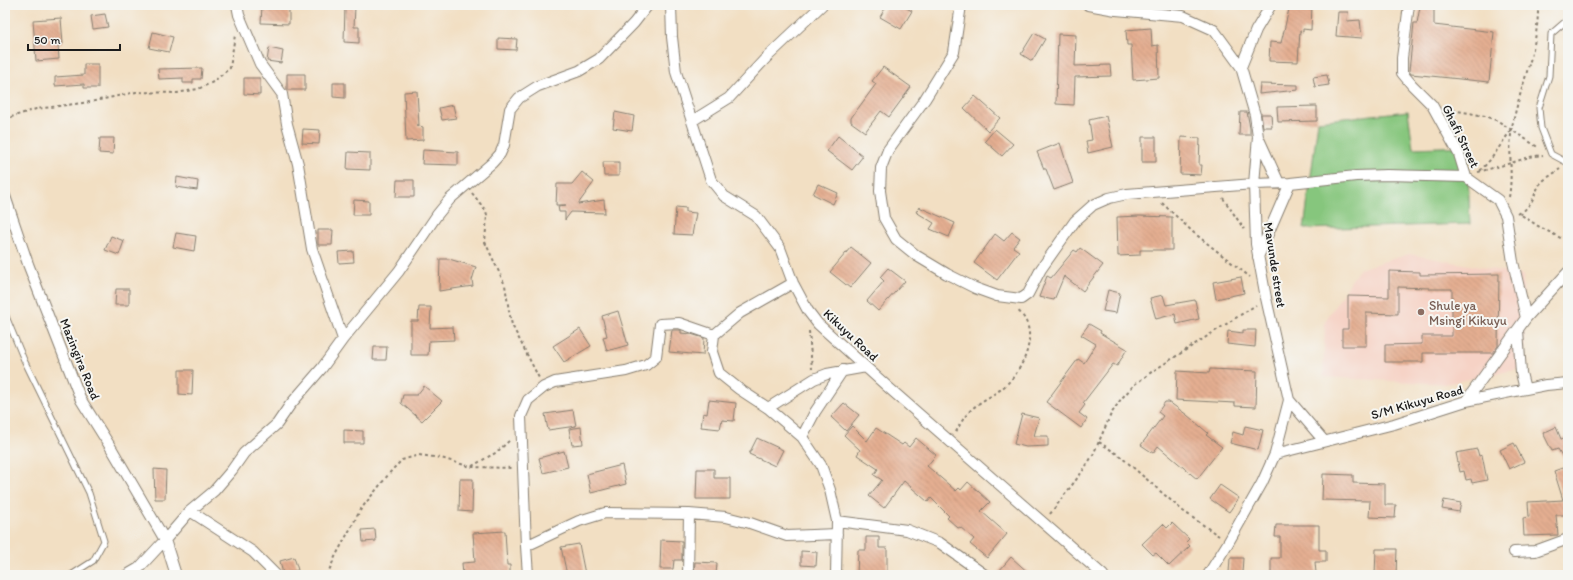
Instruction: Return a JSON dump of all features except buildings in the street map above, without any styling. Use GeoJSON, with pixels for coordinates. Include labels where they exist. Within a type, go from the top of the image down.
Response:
{"type":"FeatureCollection","features":[{"type":"Feature","properties":{"kind":"street"},"geometry":{"type":"LineString","coordinates":[[126,575],[139,568],[190,511],[214,491],[244,453],[277,424],[290,405],[322,368],[343,339],[399,271],[437,215],[450,199],[466,187],[500,154],[504,145],[510,109],[519,98],[538,86],[579,71],[599,59],[634,23],[648,5]]}},
{"type":"Feature","properties":{"kind":"street","name":"Kikuyu Road"},"geometry":{"type":"LineString","coordinates":[[671,5],[672,37],[676,72],[711,180],[724,196],[756,216],[780,248],[793,283],[808,312],[818,324],[1043,523],[1090,571],[1102,575]]}},
{"type":"Feature","properties":{"kind":"street"},"geometry":{"type":"LineString","coordinates":[[692,121],[729,98],[766,58],[822,5]]}},
{"type":"Feature","properties":{"kind":"street"},"geometry":{"type":"LineString","coordinates":[[961,5],[954,52],[925,99],[888,150],[881,168],[880,191],[884,218],[896,239],[923,260],[947,274],[975,288],[998,296],[1021,299],[1028,294],[1041,269],[1075,221],[1093,205],[1109,198],[1127,194],[1254,184],[1290,183],[1356,176],[1466,177]]}},
{"type":"Feature","properties":{"kind":"street","name":"Mavunde street"},"geometry":{"type":"LineString","coordinates":[[1088,5],[1116,10],[1183,16],[1214,30],[1241,67],[1255,115],[1258,137],[1254,184],[1256,244],[1266,298],[1289,400],[1275,454],[1262,483],[1208,575]]}},
{"type":"Feature","properties":{"kind":"street"},"geometry":{"type":"LineString","coordinates":[[1241,67],[1256,30],[1271,5]]}},
{"type":"Feature","properties":{"kind":"street","name":"Ghafi Street"},"geometry":{"type":"LineString","coordinates":[[1409,5],[1402,58],[1402,73],[1432,105],[1459,154],[1466,177],[1498,200],[1510,213],[1513,262],[1526,318]]}},
{"type":"Feature","properties":{"kind":"street"},"geometry":{"type":"LineString","coordinates":[[238,10],[260,64],[282,94],[287,124],[298,164],[312,249],[343,339]]}},
{"type":"Feature","properties":{"kind":"street"},"geometry":{"type":"LineString","coordinates":[[1258,137],[1279,183]]}},
{"type":"Feature","properties":{"kind":"street"},"geometry":{"type":"LineString","coordinates":[[1258,257],[1290,183]]}},
{"type":"Feature","properties":{"kind":"street","name":"Mazingira Road"},"geometry":{"type":"LineString","coordinates":[[5,196],[28,264],[81,400],[113,451],[165,540],[176,575]]}},
{"type":"Feature","properties":{"kind":"street"},"geometry":{"type":"LineString","coordinates":[[1466,402],[1526,318],[1568,272]]}},
{"type":"Feature","properties":{"kind":"street"},"geometry":{"type":"LineString","coordinates":[[793,283],[740,313],[714,335],[712,352],[719,373],[739,389],[768,408],[802,437],[821,465],[830,490],[837,520],[836,575]]}},
{"type":"Feature","properties":{"kind":"street"},"geometry":{"type":"LineString","coordinates":[[528,575],[521,416],[528,400],[544,387],[555,382],[626,371],[646,366],[656,357],[660,324],[679,323],[714,335]]}},
{"type":"Feature","properties":{"kind":"street"},"geometry":{"type":"LineString","coordinates":[[1518,330],[1521,373],[1525,389]]}},
{"type":"Feature","properties":{"kind":"street"},"geometry":{"type":"LineString","coordinates":[[768,408],[792,391],[814,379],[843,370],[866,367]]}},
{"type":"Feature","properties":{"kind":"street"},"geometry":{"type":"LineString","coordinates":[[802,437],[815,412],[843,370]]}},
{"type":"Feature","properties":{"kind":"street","name":"S/M Kikuyu Road"},"geometry":{"type":"LineString","coordinates":[[1275,454],[1394,424],[1466,402],[1546,385],[1568,383]]}},
{"type":"Feature","properties":{"kind":"street"},"geometry":{"type":"LineString","coordinates":[[1289,400],[1324,441]]}},
{"type":"Feature","properties":{"kind":"street"},"geometry":{"type":"LineString","coordinates":[[190,511],[253,552],[276,575]]}},
{"type":"Feature","properties":{"kind":"street"},"geometry":{"type":"LineString","coordinates":[[526,546],[579,521],[605,513],[689,514],[726,517],[750,523],[787,536],[837,534]]}},
{"type":"Feature","properties":{"kind":"street"},"geometry":{"type":"LineString","coordinates":[[688,575],[689,514]]}},
{"type":"Feature","properties":{"kind":"street"},"geometry":{"type":"LineString","coordinates":[[837,520],[907,530],[940,543],[985,575]]}},
{"type":"Feature","properties":{"kind":"street"},"geometry":{"type":"LineString","coordinates":[[1514,552],[1535,551],[1568,539]]}},
{"type":"Feature","properties":{"kind":"lane"},"geometry":{"type":"LineString","coordinates":[[1568,21],[1566,21],[1551,34],[1549,76],[1539,108],[1541,128],[1551,154],[1568,162]]}},
{"type":"Feature","properties":{"kind":"lane"},"geometry":{"type":"LineString","coordinates":[[5,314],[24,360],[89,493],[104,541],[93,560],[71,575]]}},
{"type":"Feature","properties":{"kind":"lane"},"geometry":{"type":"LineString","coordinates":[[140,575],[145,560]]}},
{"type":"Feature","properties":{"kind":"path"},"geometry":{"type":"LineString","coordinates":[[1538,5],[1539,15],[1534,50],[1516,110],[1512,129],[1510,213],[1520,215],[1568,242]]}},
{"type":"Feature","properties":{"kind":"path"},"geometry":{"type":"LineString","coordinates":[[5,119],[36,109],[90,102],[136,92],[178,93],[198,90],[213,82],[230,68],[238,10]]}},
{"type":"Feature","properties":{"kind":"path"},"geometry":{"type":"LineString","coordinates":[[1432,105],[1491,118],[1512,129],[1551,154]]}},
{"type":"Feature","properties":{"kind":"path"},"geometry":{"type":"LineString","coordinates":[[1479,171],[1491,159],[1512,129]]}},
{"type":"Feature","properties":{"kind":"path"},"geometry":{"type":"LineString","coordinates":[[1466,177],[1479,171],[1533,156],[1551,154]]}},
{"type":"Feature","properties":{"kind":"path"},"geometry":{"type":"LineString","coordinates":[[1520,215],[1531,203],[1544,180],[1564,167]]}},
{"type":"Feature","properties":{"kind":"path"},"geometry":{"type":"LineString","coordinates":[[466,187],[486,211],[485,242],[505,285],[512,325],[544,387]]}},
{"type":"Feature","properties":{"kind":"path"},"geometry":{"type":"LineString","coordinates":[[1216,187],[1240,224],[1256,244]]}},
{"type":"Feature","properties":{"kind":"path"},"geometry":{"type":"LineString","coordinates":[[1150,192],[1194,233],[1264,287]]}},
{"type":"Feature","properties":{"kind":"path"},"geometry":{"type":"LineString","coordinates":[[1043,523],[1082,472],[1093,455],[1111,414],[1121,399],[1135,384],[1266,298]]}},
{"type":"Feature","properties":{"kind":"path"},"geometry":{"type":"LineString","coordinates":[[950,441],[971,410],[1008,383],[1025,359],[1028,347],[1029,328],[1016,308]]}},
{"type":"Feature","properties":{"kind":"path"},"geometry":{"type":"LineString","coordinates":[[808,312],[814,379]]}},
{"type":"Feature","properties":{"kind":"path"},"geometry":{"type":"LineString","coordinates":[[471,467],[498,452],[509,442],[521,427]]}},
{"type":"Feature","properties":{"kind":"path"},"geometry":{"type":"LineString","coordinates":[[1099,442],[1120,456],[1183,511],[1228,543]]}},
{"type":"Feature","properties":{"kind":"path"},"geometry":{"type":"LineString","coordinates":[[327,575],[334,557],[361,509],[392,470],[402,460],[419,455],[442,458],[471,467],[523,468]]}},
{"type":"Feature","properties":{"kind":"shaded area"},"geometry":{"type":"Polygon","coordinates":[[[1409,254],[1523,275],[1525,368],[1445,384],[1323,377],[1325,321],[1359,269],[1409,254]]]}},
{"type":"Feature","properties":{"kind":"green space"},"geometry":{"type":"Polygon","coordinates":[[[1408,111],[1413,148],[1467,146],[1470,224],[1304,229],[1318,121],[1408,111]]]}},
{"type":"Feature","properties":{"kind":"place","name":"Shule ya Msingi Kikuyu"},"geometry":{"type":"Point","coordinates":[1421,312]}}]}
